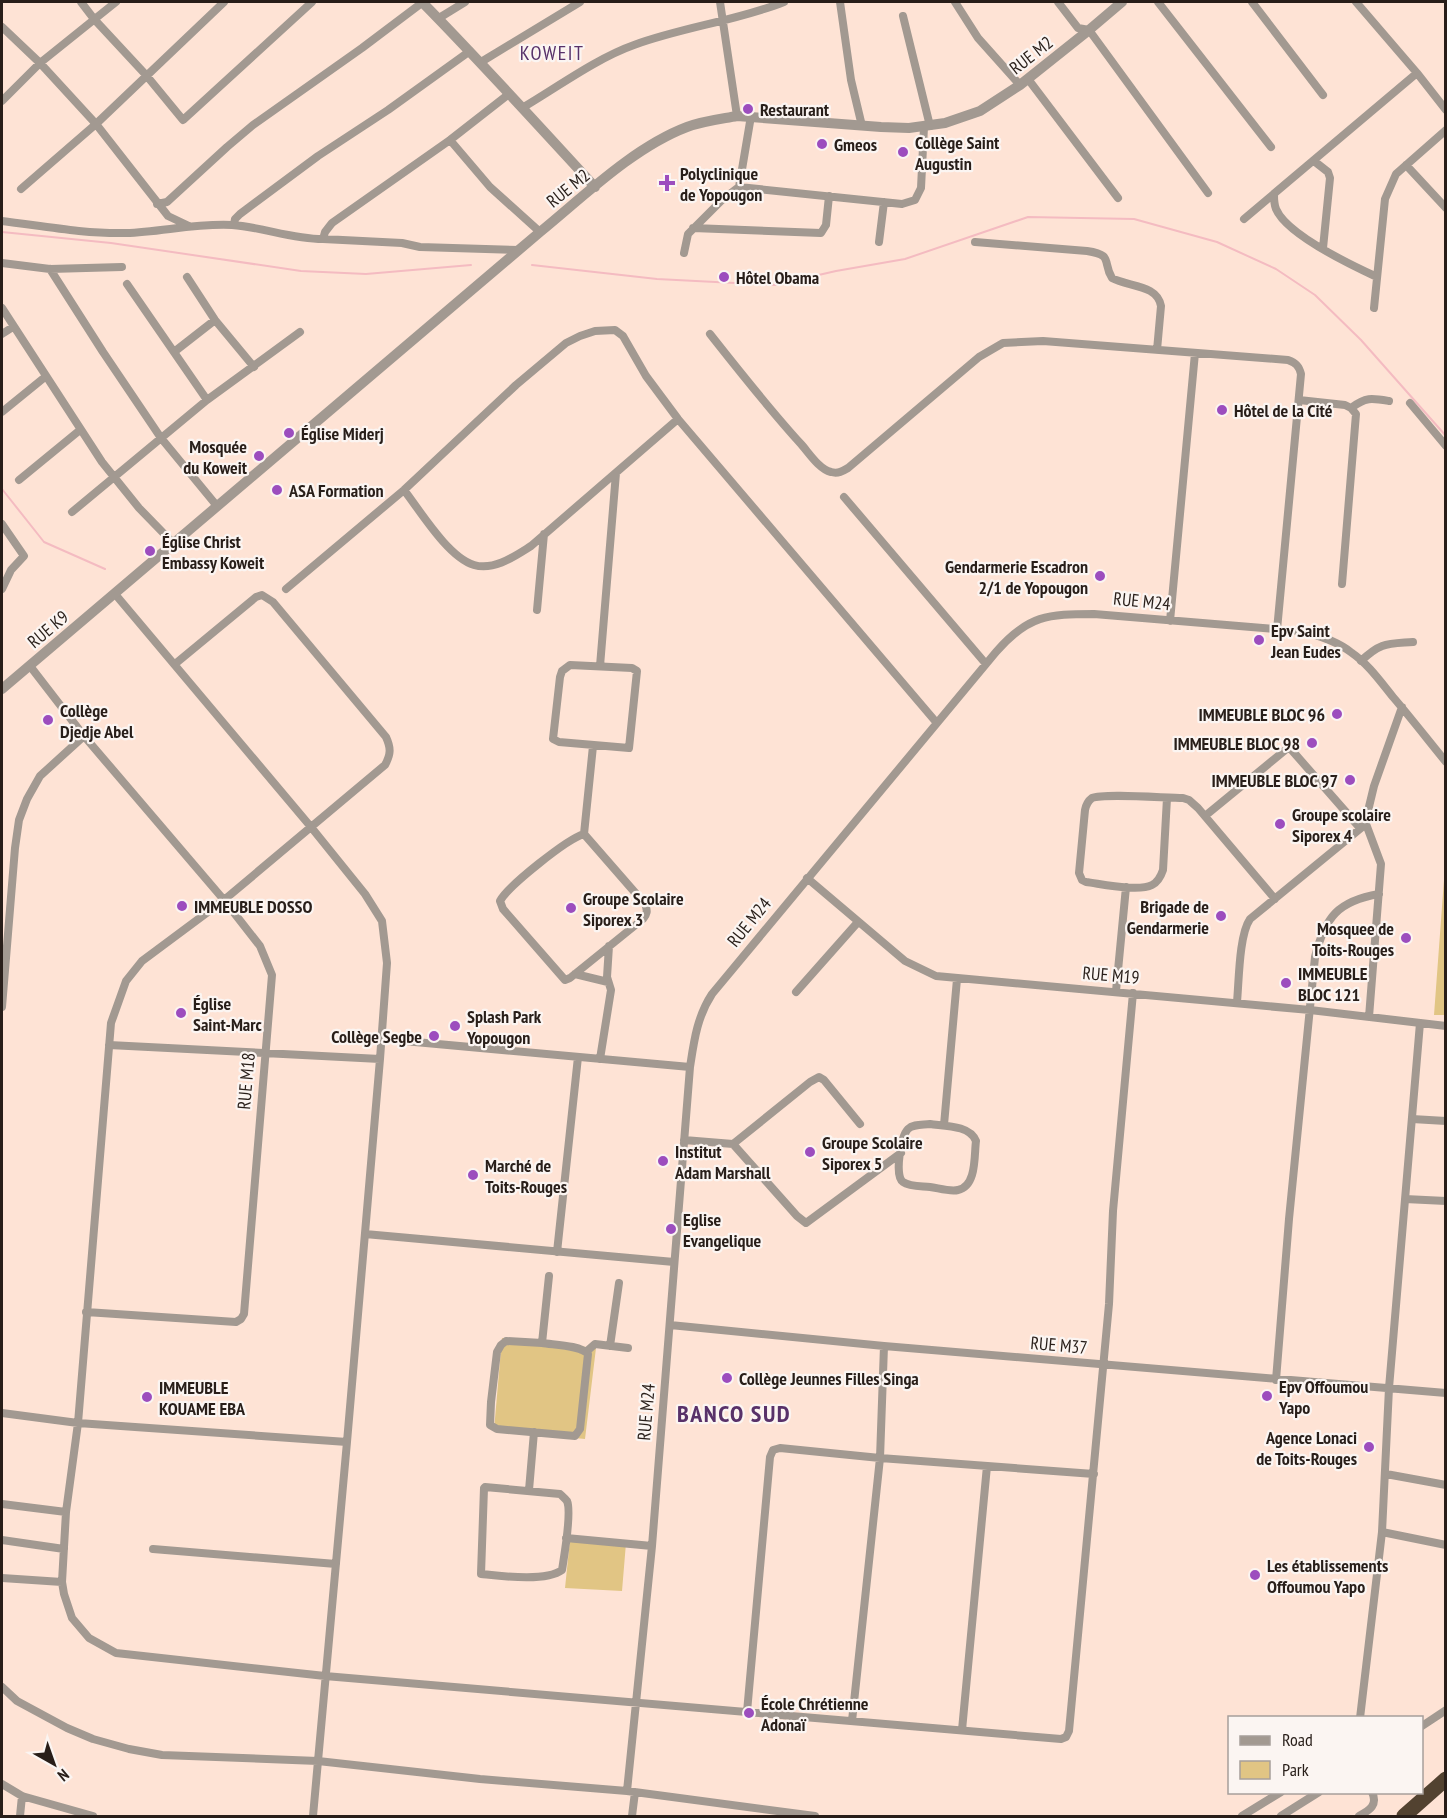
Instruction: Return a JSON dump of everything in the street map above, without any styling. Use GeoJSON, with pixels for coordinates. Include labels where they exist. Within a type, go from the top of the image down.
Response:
{"type":"FeatureCollection","features":[{"type":"Feature","properties":{"kind":"highway"},"geometry":{"type":"LineString","coordinates":[[1404,1816],[1446,1779]]}},
{"type":"Feature","properties":{"kind":"street"},"geometry":{"type":"LineString","coordinates":[[81,2],[182,119],[185,119],[312,2]]}},
{"type":"Feature","properties":{"kind":"street"},"geometry":{"type":"LineString","coordinates":[[2,101],[40,63],[116,2]]}},
{"type":"Feature","properties":{"kind":"street"},"geometry":{"type":"LineString","coordinates":[[21,189],[96,124],[224,2]]}},
{"type":"Feature","properties":{"kind":"street"},"geometry":{"type":"LineString","coordinates":[[157,204],[167,202],[253,126],[423,2],[595,187]]}},
{"type":"Feature","properties":{"kind":"street"},"geometry":{"type":"LineString","coordinates":[[439,18],[465,2]]}},
{"type":"Feature","properties":{"kind":"street"},"geometry":{"type":"LineString","coordinates":[[481,62],[580,2]]}},
{"type":"Feature","properties":{"kind":"street"},"geometry":{"type":"LineString","coordinates":[[720,2],[737,116]]}},
{"type":"Feature","properties":{"kind":"street"},"geometry":{"type":"LineString","coordinates":[[522,108],[608,56],[632,45],[784,2]]}},
{"type":"Feature","properties":{"kind":"street"},"geometry":{"type":"LineString","coordinates":[[840,2],[851,80],[862,126]]}},
{"type":"Feature","properties":{"kind":"street"},"geometry":{"type":"LineString","coordinates":[[955,2],[978,38],[1024,82],[1118,198]]}},
{"type":"Feature","properties":{"kind":"street"},"geometry":{"type":"LineString","coordinates":[[1058,2],[1078,28],[1089,30],[1208,193]]}},
{"type":"Feature","properties":{"kind":"street","name":"RUE M2"},"geometry":{"type":"LineString","coordinates":[[115,594],[540,232],[644,149],[664,137],[701,122],[737,116],[891,128],[945,123],[980,111],[1024,82],[1122,2]]}},
{"type":"Feature","properties":{"kind":"street"},"geometry":{"type":"LineString","coordinates":[[1158,2],[1270,147]]}},
{"type":"Feature","properties":{"kind":"street"},"geometry":{"type":"LineString","coordinates":[[1252,2],[1323,95]]}},
{"type":"Feature","properties":{"kind":"street"},"geometry":{"type":"LineString","coordinates":[[1356,2],[1446,110]]}},
{"type":"Feature","properties":{"kind":"street"},"geometry":{"type":"LineString","coordinates":[[739,186],[884,202],[909,203],[915,200],[919,194],[927,126],[903,16]]}},
{"type":"Feature","properties":{"kind":"street"},"geometry":{"type":"LineString","coordinates":[[2,27],[40,63],[96,124],[168,216],[191,227]]}},
{"type":"Feature","properties":{"kind":"street"},"geometry":{"type":"LineString","coordinates":[[234,225],[235,219],[240,214],[318,156],[388,110],[470,51]]}},
{"type":"Feature","properties":{"kind":"street"},"geometry":{"type":"LineString","coordinates":[[1244,219],[1417,73]]}},
{"type":"Feature","properties":{"kind":"street"},"geometry":{"type":"LineString","coordinates":[[323,239],[332,223],[450,140],[509,94]]}},
{"type":"Feature","properties":{"kind":"street"},"geometry":{"type":"LineString","coordinates":[[684,253],[686,240],[693,228],[739,186],[751,116]]}},
{"type":"Feature","properties":{"kind":"street"},"geometry":{"type":"LineString","coordinates":[[1374,308],[1385,199],[1396,174],[1446,130]]}},
{"type":"Feature","properties":{"kind":"street"},"geometry":{"type":"LineString","coordinates":[[450,140],[490,187],[540,232]]}},
{"type":"Feature","properties":{"kind":"street"},"geometry":{"type":"LineString","coordinates":[[1314,161],[1328,172],[1330,178],[1323,249]]}},
{"type":"Feature","properties":{"kind":"street"},"geometry":{"type":"LineString","coordinates":[[1406,165],[1446,208]]}},
{"type":"Feature","properties":{"kind":"street"},"geometry":{"type":"LineString","coordinates":[[1274,195],[1275,207],[1287,224],[1343,261],[1377,277]]}},
{"type":"Feature","properties":{"kind":"street"},"geometry":{"type":"LineString","coordinates":[[693,228],[821,232],[826,225],[829,196]]}},
{"type":"Feature","properties":{"kind":"street"},"geometry":{"type":"LineString","coordinates":[[879,242],[884,202]]}},
{"type":"Feature","properties":{"kind":"street"},"geometry":{"type":"LineString","coordinates":[[2,221],[93,232],[125,233],[234,225],[304,239],[402,243],[420,247],[519,250]]}},
{"type":"Feature","properties":{"kind":"street"},"geometry":{"type":"LineString","coordinates":[[975,242],[1087,251],[1102,255],[1106,259],[1112,278],[1152,291],[1160,300],[1157,350]]}},
{"type":"Feature","properties":{"kind":"street"},"geometry":{"type":"LineString","coordinates":[[2,263],[50,269],[122,267]]}},
{"type":"Feature","properties":{"kind":"street"},"geometry":{"type":"LineString","coordinates":[[50,269],[161,438],[217,507]]}},
{"type":"Feature","properties":{"kind":"street"},"geometry":{"type":"LineString","coordinates":[[187,277],[215,320],[254,367]]}},
{"type":"Feature","properties":{"kind":"street"},"geometry":{"type":"LineString","coordinates":[[127,284],[207,400]]}},
{"type":"Feature","properties":{"kind":"street"},"geometry":{"type":"LineString","coordinates":[[2,308],[80,430],[139,508],[174,544]]}},
{"type":"Feature","properties":{"kind":"street"},"geometry":{"type":"LineString","coordinates":[[174,352],[215,320]]}},
{"type":"Feature","properties":{"kind":"street"},"geometry":{"type":"LineString","coordinates":[[2,334],[13,327]]}},
{"type":"Feature","properties":{"kind":"street"},"geometry":{"type":"LineString","coordinates":[[286,589],[404,490],[558,350],[573,340],[594,331],[615,330],[623,336],[646,376],[678,419],[936,722]]}},
{"type":"Feature","properties":{"kind":"street"},"geometry":{"type":"LineString","coordinates":[[72,512],[207,400],[300,332]]}},
{"type":"Feature","properties":{"kind":"street"},"geometry":{"type":"LineString","coordinates":[[710,334],[772,413],[817,462],[833,473],[848,468],[979,357],[1003,344],[1036,340],[1294,362],[1299,366],[1301,374],[1277,630]]}},
{"type":"Feature","properties":{"kind":"street"},"geometry":{"type":"LineString","coordinates":[[1170,621],[1195,353]]}},
{"type":"Feature","properties":{"kind":"street"},"geometry":{"type":"LineString","coordinates":[[2,412],[45,376]]}},
{"type":"Feature","properties":{"kind":"street"},"geometry":{"type":"LineString","coordinates":[[1351,408],[1363,400],[1372,398],[1389,401]]}},
{"type":"Feature","properties":{"kind":"street"},"geometry":{"type":"LineString","coordinates":[[1299,400],[1345,405],[1356,414],[1342,584]]}},
{"type":"Feature","properties":{"kind":"street"},"geometry":{"type":"LineString","coordinates":[[1410,403],[1446,446]]}},
{"type":"Feature","properties":{"kind":"street"},"geometry":{"type":"LineString","coordinates":[[404,490],[456,555],[476,566],[489,566],[518,555],[678,419]]}},
{"type":"Feature","properties":{"kind":"street"},"geometry":{"type":"LineString","coordinates":[[20,480],[80,430]]}},
{"type":"Feature","properties":{"kind":"street"},"geometry":{"type":"LineString","coordinates":[[600,666],[616,473]]}},
{"type":"Feature","properties":{"kind":"street"},"geometry":{"type":"LineString","coordinates":[[844,497],[986,664]]}},
{"type":"Feature","properties":{"kind":"street"},"geometry":{"type":"LineString","coordinates":[[2,524],[24,556],[11,570],[2,589]]}},
{"type":"Feature","properties":{"kind":"street"},"geometry":{"type":"LineString","coordinates":[[537,610],[544,534]]}},
{"type":"Feature","properties":{"kind":"street"},"geometry":{"type":"LineString","coordinates":[[115,594],[311,827],[365,894],[382,921],[387,963],[382,1038],[312,1816]]}},
{"type":"Feature","properties":{"kind":"street","name":"RUE K9"},"geometry":{"type":"LineString","coordinates":[[2,689],[115,594]]}},
{"type":"Feature","properties":{"kind":"street"},"geometry":{"type":"LineString","coordinates":[[175,664],[256,597],[262,595],[273,602],[386,737],[391,754],[385,765],[224,900],[142,961],[126,981],[111,1023],[78,1423],[66,1512],[62,1582],[72,1618],[89,1638],[116,1653],[325,1677],[1061,1739],[1066,1737],[1069,1731],[1094,1474],[1109,1304],[1113,1210],[1133,993]]}},
{"type":"Feature","properties":{"kind":"street","name":"RUE M24"},"geometry":{"type":"LineString","coordinates":[[632,1816],[631,1792],[637,1702],[652,1546],[690,1067],[694,1039],[704,1006],[712,994],[936,722],[1006,641],[1020,628],[1048,616],[1094,614],[1316,635],[1351,652],[1361,661],[1446,762]]}},
{"type":"Feature","properties":{"kind":"street"},"geometry":{"type":"LineString","coordinates":[[1361,661],[1378,647],[1386,644],[1413,642]]}},
{"type":"Feature","properties":{"kind":"street"},"geometry":{"type":"LineString","coordinates":[[570,665],[600,666],[632,668],[637,671],[630,747],[592,746],[555,741],[553,735],[562,671],[570,665]]}},
{"type":"Feature","properties":{"kind":"street","name":"RUE M18"},"geometry":{"type":"LineString","coordinates":[[30,666],[84,735],[224,900],[260,946],[272,975],[244,1314],[236,1322],[86,1312]]}},
{"type":"Feature","properties":{"kind":"street"},"geometry":{"type":"LineString","coordinates":[[1237,1002],[1246,924],[1363,826],[1374,786],[1402,707]]}},
{"type":"Feature","properties":{"kind":"street"},"geometry":{"type":"LineString","coordinates":[[2,1007],[19,820],[27,799],[40,777],[84,735]]}},
{"type":"Feature","properties":{"kind":"street"},"geometry":{"type":"LineString","coordinates":[[584,834],[568,840],[518,882],[500,901],[503,909],[562,978],[568,980],[643,919],[647,909],[642,900],[584,834],[592,746]]}},
{"type":"Feature","properties":{"kind":"street"},"geometry":{"type":"LineString","coordinates":[[1205,816],[1290,747],[1363,826],[1381,864],[1369,1017]]}},
{"type":"Feature","properties":{"kind":"street"},"geometry":{"type":"LineString","coordinates":[[1167,798],[1161,874],[1154,884],[1146,887],[1126,887],[1086,882],[1080,877],[1086,804],[1091,799],[1097,797],[1167,798],[1189,800],[1275,899]]}},
{"type":"Feature","properties":{"kind":"street","name":"RUE M19"},"geometry":{"type":"LineString","coordinates":[[807,878],[905,961],[936,976],[1237,1002],[1446,1026]]}},
{"type":"Feature","properties":{"kind":"street"},"geometry":{"type":"LineString","coordinates":[[1116,991],[1126,887]]}},
{"type":"Feature","properties":{"kind":"street"},"geometry":{"type":"LineString","coordinates":[[1276,1380],[1289,1219],[1315,957],[1330,918],[1342,906],[1353,900],[1379,894]]}},
{"type":"Feature","properties":{"kind":"street"},"geometry":{"type":"LineString","coordinates":[[796,992],[858,922]]}},
{"type":"Feature","properties":{"kind":"street"},"geometry":{"type":"LineString","coordinates":[[600,1059],[611,990],[607,977],[609,946]]}},
{"type":"Feature","properties":{"kind":"street"},"geometry":{"type":"LineString","coordinates":[[575,974],[608,982]]}},
{"type":"Feature","properties":{"kind":"street"},"geometry":{"type":"LineString","coordinates":[[944,1125],[957,979]]}},
{"type":"Feature","properties":{"kind":"street"},"geometry":{"type":"LineString","coordinates":[[1360,1716],[1382,1532],[1389,1388],[1420,1023]]}},
{"type":"Feature","properties":{"kind":"street"},"geometry":{"type":"LineString","coordinates":[[382,1038],[690,1067]]}},
{"type":"Feature","properties":{"kind":"street"},"geometry":{"type":"LineString","coordinates":[[109,1045],[380,1059]]}},
{"type":"Feature","properties":{"kind":"street"},"geometry":{"type":"LineString","coordinates":[[557,1252],[578,1057]]}},
{"type":"Feature","properties":{"kind":"street"},"geometry":{"type":"LineString","coordinates":[[684,1140],[733,1144],[819,1077],[860,1124]]}},
{"type":"Feature","properties":{"kind":"street"},"geometry":{"type":"LineString","coordinates":[[1412,1119],[1446,1121]]}},
{"type":"Feature","properties":{"kind":"street"},"geometry":{"type":"LineString","coordinates":[[920,1125],[944,1125],[970,1132],[976,1141],[970,1180],[962,1188],[952,1190],[903,1182],[898,1170],[901,1153],[903,1136],[907,1130],[920,1125]]}},
{"type":"Feature","properties":{"kind":"street"},"geometry":{"type":"LineString","coordinates":[[733,1144],[797,1216],[806,1223],[901,1153]]}},
{"type":"Feature","properties":{"kind":"street"},"geometry":{"type":"LineString","coordinates":[[1405,1199],[1446,1202]]}},
{"type":"Feature","properties":{"kind":"street"},"geometry":{"type":"LineString","coordinates":[[366,1234],[674,1262]]}},
{"type":"Feature","properties":{"kind":"street"},"geometry":{"type":"LineString","coordinates":[[542,1343],[549,1276]]}},
{"type":"Feature","properties":{"kind":"street"},"geometry":{"type":"LineString","coordinates":[[610,1346],[619,1283]]}},
{"type":"Feature","properties":{"kind":"street","name":"RUE M37"},"geometry":{"type":"LineString","coordinates":[[670,1325],[884,1346],[1446,1393]]}},
{"type":"Feature","properties":{"kind":"street"},"geometry":{"type":"LineString","coordinates":[[587,1351],[542,1343],[506,1341],[497,1352],[491,1402],[491,1427],[575,1436],[580,1429],[587,1351],[592,1345],[628,1348]]}},
{"type":"Feature","properties":{"kind":"street"},"geometry":{"type":"LineString","coordinates":[[852,1721],[880,1458],[884,1346]]}},
{"type":"Feature","properties":{"kind":"street"},"geometry":{"type":"LineString","coordinates":[[2,1413],[78,1423],[347,1442]]}},
{"type":"Feature","properties":{"kind":"street"},"geometry":{"type":"LineString","coordinates":[[529,1490],[534,1432]]}},
{"type":"Feature","properties":{"kind":"street"},"geometry":{"type":"LineString","coordinates":[[747,1712],[770,1457],[773,1450],[780,1448],[1094,1474]]}},
{"type":"Feature","properties":{"kind":"street"},"geometry":{"type":"LineString","coordinates":[[962,1730],[987,1466]]}},
{"type":"Feature","properties":{"kind":"street"},"geometry":{"type":"LineString","coordinates":[[1386,1474],[1446,1485]]}},
{"type":"Feature","properties":{"kind":"street"},"geometry":{"type":"LineString","coordinates":[[484,1488],[529,1490],[560,1494],[566,1499],[568,1506],[562,1570],[556,1575],[533,1577],[481,1574],[484,1488]]}},
{"type":"Feature","properties":{"kind":"street"},"geometry":{"type":"LineString","coordinates":[[2,1504],[66,1512]]}},
{"type":"Feature","properties":{"kind":"street"},"geometry":{"type":"LineString","coordinates":[[1382,1532],[1446,1545]]}},
{"type":"Feature","properties":{"kind":"street"},"geometry":{"type":"LineString","coordinates":[[566,1538],[652,1546]]}},
{"type":"Feature","properties":{"kind":"street"},"geometry":{"type":"LineString","coordinates":[[2,1540],[64,1549]]}},
{"type":"Feature","properties":{"kind":"street"},"geometry":{"type":"LineString","coordinates":[[153,1549],[336,1564]]}},
{"type":"Feature","properties":{"kind":"street"},"geometry":{"type":"LineString","coordinates":[[2,1578],[62,1582]]}},
{"type":"Feature","properties":{"kind":"street"},"geometry":{"type":"LineString","coordinates":[[2,1687],[17,1701],[67,1728],[93,1739],[162,1755],[318,1761],[480,1779],[631,1792],[815,1816]]}},
{"type":"Feature","properties":{"kind":"street"},"geometry":{"type":"LineString","coordinates":[[1423,1725],[1446,1710]]}},
{"type":"Feature","properties":{"kind":"street"},"geometry":{"type":"LineString","coordinates":[[2,1784],[21,1796],[93,1816]]}},
{"type":"Feature","properties":{"kind":"street"},"geometry":{"type":"LineString","coordinates":[[1242,1816],[1278,1794]]}},
{"type":"Feature","properties":{"kind":"street"},"geometry":{"type":"LineString","coordinates":[[1281,1816],[1316,1794]]}},
{"type":"Feature","properties":{"kind":"street"},"geometry":{"type":"LineString","coordinates":[[1359,1816],[1369,1811],[1375,1804],[1373,1794]]}},
{"type":"Feature","properties":{"kind":"street"},"geometry":{"type":"LineString","coordinates":[[20,1816],[21,1796]]}},
{"type":"Feature","properties":{"kind":"green space"},"geometry":{"type":"Polygon","coordinates":[[[1445,866],[1445,1015],[1434,1015],[1445,866]]]}},
{"type":"Feature","properties":{"kind":"green space"},"geometry":{"type":"Polygon","coordinates":[[[502,1338],[596,1348],[585,1439],[494,1430],[502,1338]]]}},
{"type":"Feature","properties":{"kind":"green space"},"geometry":{"type":"Polygon","coordinates":[[[570,1540],[626,1543],[622,1591],[565,1588],[570,1540]]]}},
{"type":"Feature","properties":{"kind":"waterway"},"geometry":{"type":"LineString","coordinates":[[532,265],[657,279],[775,285],[905,259],[1028,217],[1134,219],[1217,242],[1276,269],[1315,295],[1361,340],[1446,436]]}},
{"type":"Feature","properties":{"kind":"waterway"},"geometry":{"type":"LineString","coordinates":[[2,232],[111,243],[301,271],[366,274],[471,265]]}},
{"type":"Feature","properties":{"kind":"waterway"},"geometry":{"type":"LineString","coordinates":[[2,489],[44,542],[105,569]]}},
{"type":"Feature","properties":{"kind":"place","name":"Restaurant"},"geometry":{"type":"Point","coordinates":[748,109]}},
{"type":"Feature","properties":{"kind":"place","name":"Gmeos"},"geometry":{"type":"Point","coordinates":[822,144]}},
{"type":"Feature","properties":{"kind":"place","name":"Collège Saint Augustin"},"geometry":{"type":"Point","coordinates":[903,152]}},
{"type":"Feature","properties":{"kind":"place","name":"Polyclinique de Yopougon"},"geometry":{"type":"Point","coordinates":[667,183]}},
{"type":"Feature","properties":{"kind":"place","name":"Hôtel Obama"},"geometry":{"type":"Point","coordinates":[724,277]}},
{"type":"Feature","properties":{"kind":"place","name":"Hôtel de la Cité"},"geometry":{"type":"Point","coordinates":[1222,410]}},
{"type":"Feature","properties":{"kind":"place","name":"Église Miderj"},"geometry":{"type":"Point","coordinates":[289,433]}},
{"type":"Feature","properties":{"kind":"place","name":"Mosquée du Koweit"},"geometry":{"type":"Point","coordinates":[259,456]}},
{"type":"Feature","properties":{"kind":"place","name":"ASA Formation"},"geometry":{"type":"Point","coordinates":[277,490]}},
{"type":"Feature","properties":{"kind":"place","name":"Église Christ Embassy Koweit"},"geometry":{"type":"Point","coordinates":[150,551]}},
{"type":"Feature","properties":{"kind":"place","name":"Gendarmerie Escadron 2/1 de Yopougon"},"geometry":{"type":"Point","coordinates":[1100,576]}},
{"type":"Feature","properties":{"kind":"place","name":"Epv Saint Jean Eudes"},"geometry":{"type":"Point","coordinates":[1259,640]}},
{"type":"Feature","properties":{"kind":"place","name":"IMMEUBLE BLOC 96"},"geometry":{"type":"Point","coordinates":[1337,714]}},
{"type":"Feature","properties":{"kind":"place","name":"Collège Djedje Abel"},"geometry":{"type":"Point","coordinates":[48,720]}},
{"type":"Feature","properties":{"kind":"place","name":"IMMEUBLE BLOC 98"},"geometry":{"type":"Point","coordinates":[1312,743]}},
{"type":"Feature","properties":{"kind":"place","name":"IMMEUBLE BLOC 97"},"geometry":{"type":"Point","coordinates":[1350,780]}},
{"type":"Feature","properties":{"kind":"place","name":"Groupe scolaire Siporex 4"},"geometry":{"type":"Point","coordinates":[1280,824]}},
{"type":"Feature","properties":{"kind":"place","name":"IMMEUBLE DOSSO"},"geometry":{"type":"Point","coordinates":[182,906]}},
{"type":"Feature","properties":{"kind":"place","name":"Groupe Scolaire Siporex 3"},"geometry":{"type":"Point","coordinates":[571,908]}},
{"type":"Feature","properties":{"kind":"place","name":"Brigade de Gendarmerie"},"geometry":{"type":"Point","coordinates":[1221,916]}},
{"type":"Feature","properties":{"kind":"place","name":"Mosquee de Toits-Rouges"},"geometry":{"type":"Point","coordinates":[1406,938]}},
{"type":"Feature","properties":{"kind":"place","name":"IMMEUBLE BLOC 121"},"geometry":{"type":"Point","coordinates":[1286,983]}},
{"type":"Feature","properties":{"kind":"place","name":"Église Saint-Marc"},"geometry":{"type":"Point","coordinates":[181,1013]}},
{"type":"Feature","properties":{"kind":"place","name":"Splash Park Yopougon"},"geometry":{"type":"Point","coordinates":[455,1026]}},
{"type":"Feature","properties":{"kind":"place","name":"Collège Segbe"},"geometry":{"type":"Point","coordinates":[434,1036]}},
{"type":"Feature","properties":{"kind":"place","name":"Groupe Scolaire Siporex 5"},"geometry":{"type":"Point","coordinates":[810,1152]}},
{"type":"Feature","properties":{"kind":"place","name":"Institut Adam Marshall"},"geometry":{"type":"Point","coordinates":[663,1161]}},
{"type":"Feature","properties":{"kind":"place","name":"Marché de Toits-Rouges"},"geometry":{"type":"Point","coordinates":[473,1175]}},
{"type":"Feature","properties":{"kind":"place","name":"Eglise Evangelique"},"geometry":{"type":"Point","coordinates":[671,1229]}},
{"type":"Feature","properties":{"kind":"place","name":"Collège Jeunnes Filles Singa"},"geometry":{"type":"Point","coordinates":[727,1378]}},
{"type":"Feature","properties":{"kind":"place","name":"Epv Offoumou Yapo"},"geometry":{"type":"Point","coordinates":[1267,1396]}},
{"type":"Feature","properties":{"kind":"place","name":"IMMEUBLE KOUAME EBA"},"geometry":{"type":"Point","coordinates":[147,1397]}},
{"type":"Feature","properties":{"kind":"place","name":"Agence Lonaci de Toits-Rouges"},"geometry":{"type":"Point","coordinates":[1369,1447]}},
{"type":"Feature","properties":{"kind":"place","name":"Les établissements Offoumou Yapo"},"geometry":{"type":"Point","coordinates":[1255,1575]}},
{"type":"Feature","properties":{"kind":"place","name":"École Chrétienne Adonaï"},"geometry":{"type":"Point","coordinates":[749,1713]}},
{"type":"Feature","properties":{"kind":"district","name":"KOWEIT"},"geometry":{"type":"Point","coordinates":[552,53]}},
{"type":"Feature","properties":{"kind":"district","name":"BANCO SUD"},"geometry":{"type":"Point","coordinates":[734,1413]}}]}
